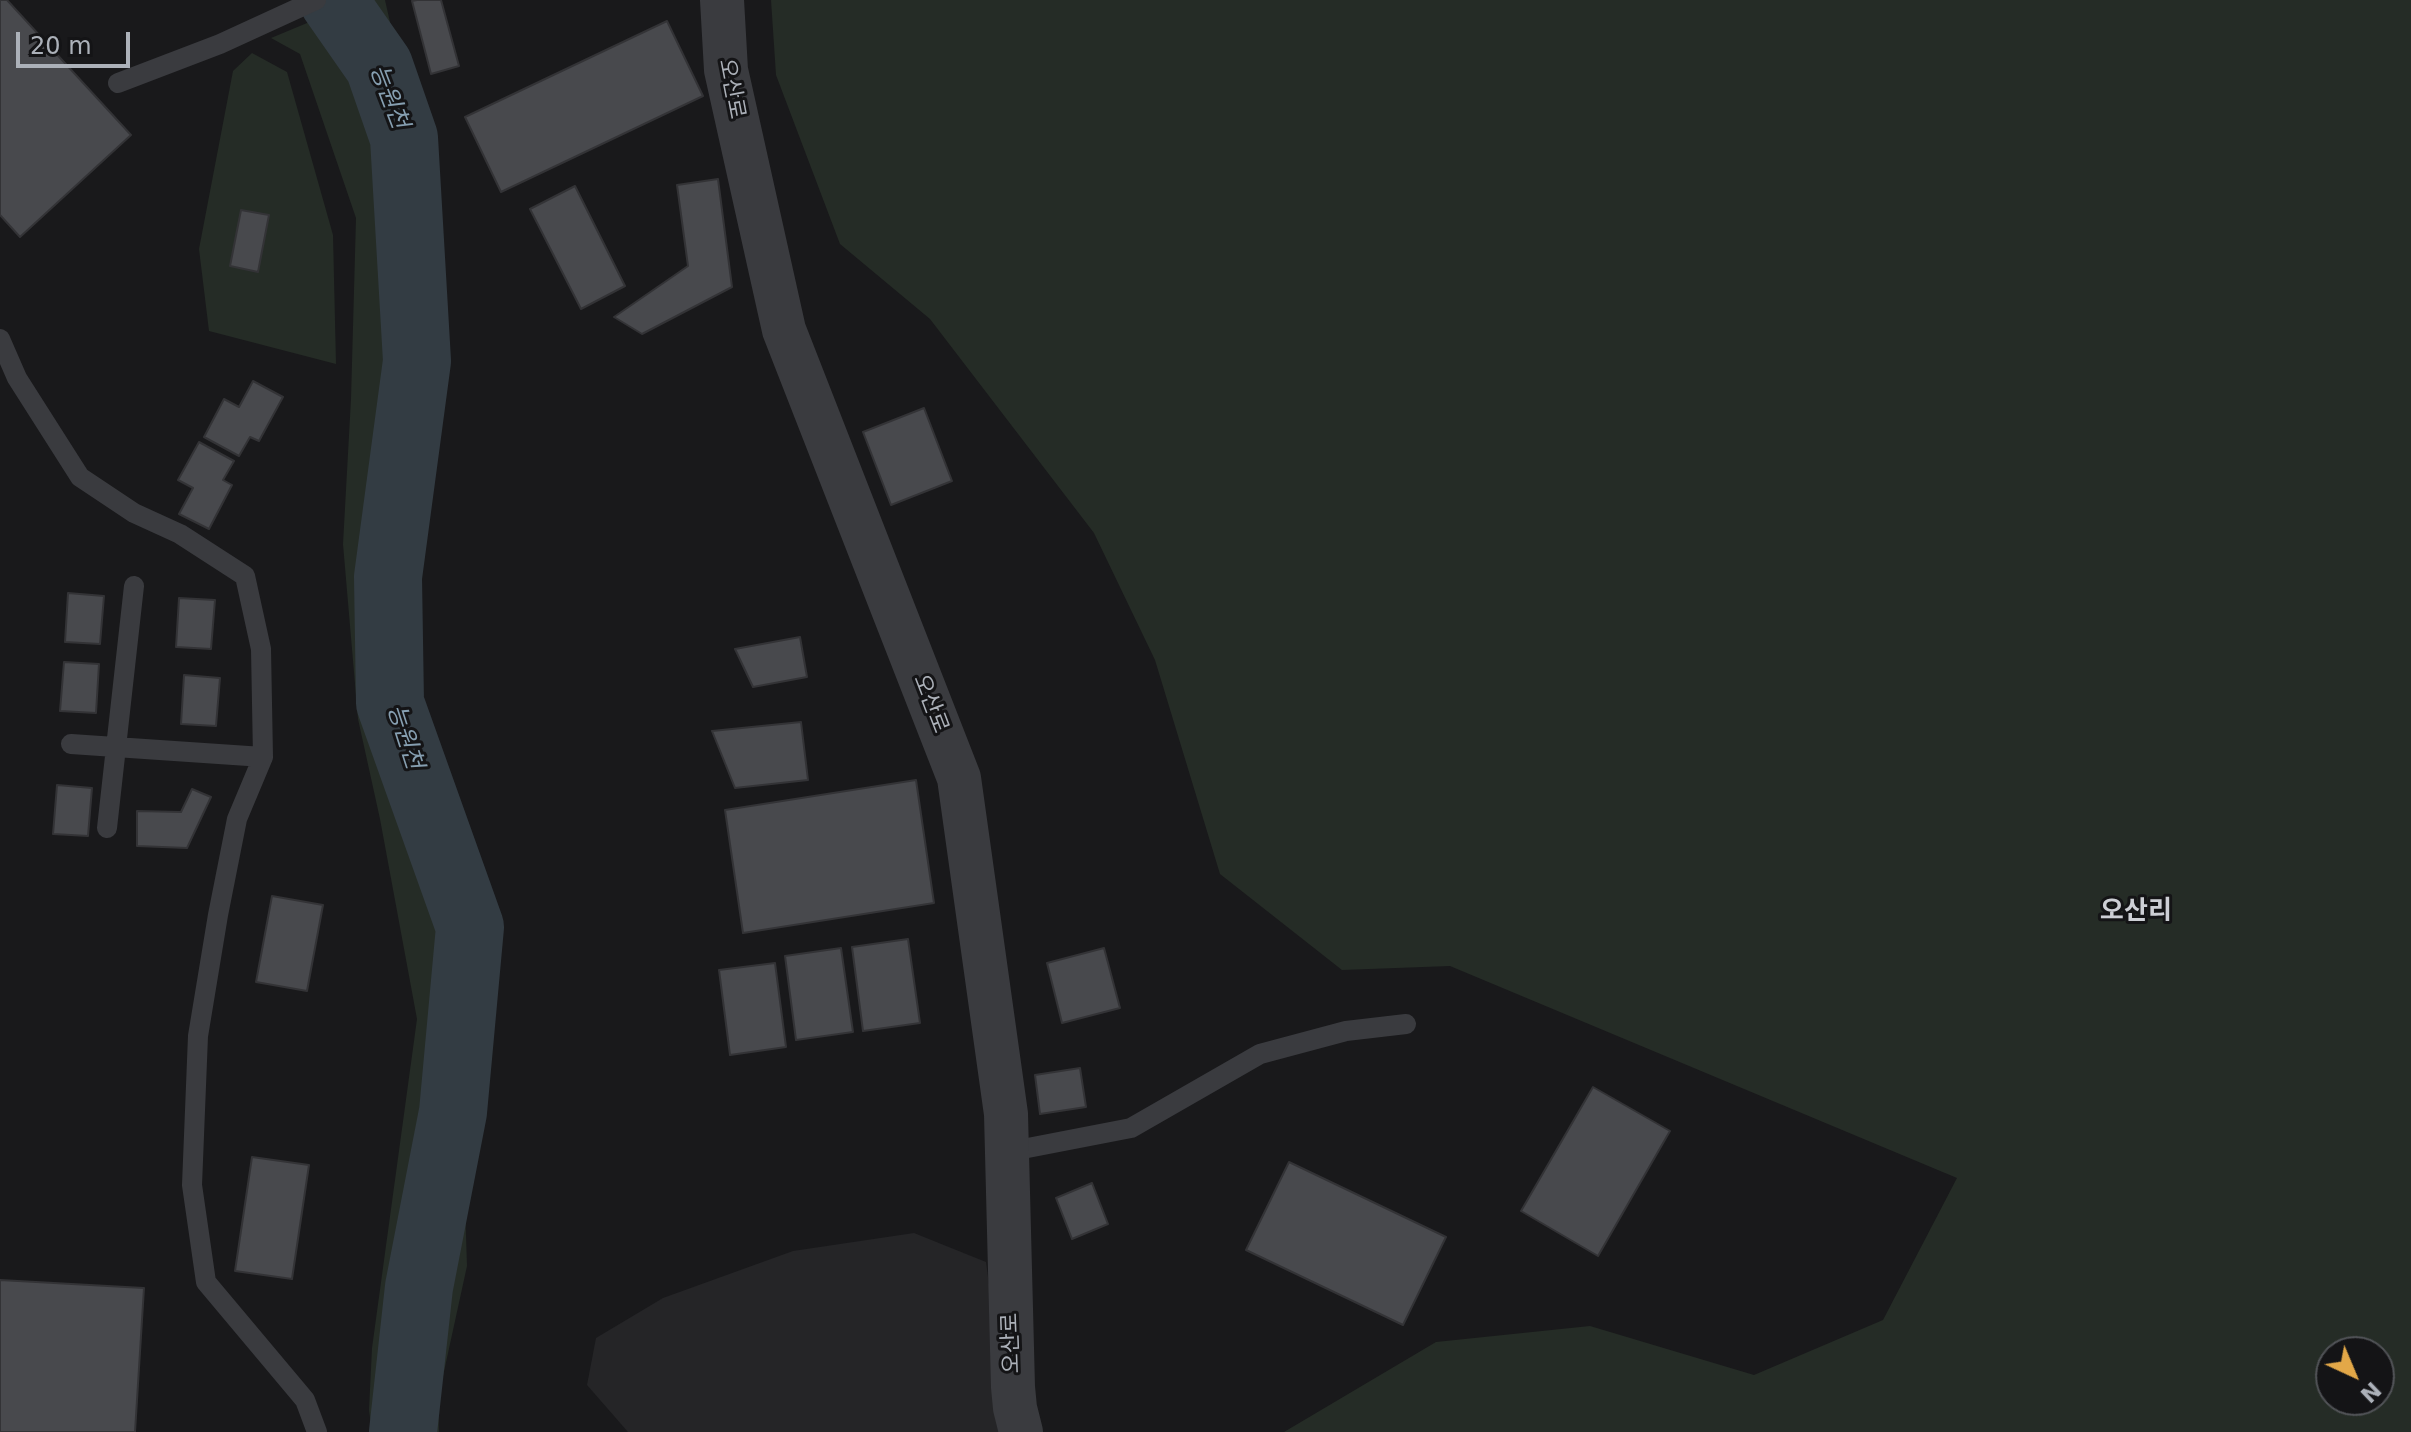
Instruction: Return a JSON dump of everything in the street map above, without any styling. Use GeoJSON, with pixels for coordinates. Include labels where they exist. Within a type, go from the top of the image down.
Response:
{"type":"FeatureCollection","features":[{"type":"Feature","properties":{"kind":"street","name":"오산로"},"geometry":{"type":"LineString","coordinates":[[722,0],[726,70],[784,330],[959,778],[1003,1085],[1013,1387],[1021,1432]]}},
{"type":"Feature","properties":{"kind":"lane"},"geometry":{"type":"LineString","coordinates":[[118,83],[220,44],[316,0]]}},
{"type":"Feature","properties":{"kind":"lane"},"geometry":{"type":"LineString","coordinates":[[0,339],[17,378],[80,477],[134,513],[180,534],[245,576],[261,649],[263,757],[237,819],[218,915],[198,1036],[192,1185],[206,1282],[305,1400],[317,1432]]}},
{"type":"Feature","properties":{"kind":"lane"},"geometry":{"type":"LineString","coordinates":[[107,828],[134,586]]}},
{"type":"Feature","properties":{"kind":"lane"},"geometry":{"type":"LineString","coordinates":[[71,744],[263,757]]}},
{"type":"Feature","properties":{"kind":"lane"},"geometry":{"type":"LineString","coordinates":[[1007,1152],[1131,1128],[1260,1054],[1346,1031],[1406,1024]]}},
{"type":"Feature","properties":{"kind":"shaded area"},"geometry":{"type":"Polygon","coordinates":[[[371,0],[385,0],[416,137],[425,358],[398,573],[399,701],[471,872],[486,929],[464,1174],[467,1266],[438,1399],[439,1432],[418,1432],[477,927],[473,925],[393,703],[391,577],[420,361],[409,136],[382,64],[347,9],[371,0]]]}},
{"type":"Feature","properties":{"kind":"shaded area"},"geometry":{"type":"Polygon","coordinates":[[[771,0],[2411,0],[2411,1432],[1284,1432],[1436,1342],[1590,1326],[1754,1375],[1883,1320],[1957,1178],[1450,966],[1342,970],[1220,874],[1155,660],[1094,533],[930,319],[840,244],[776,75],[771,0]]]}},
{"type":"Feature","properties":{"kind":"shaded area"},"geometry":{"type":"Polygon","coordinates":[[[336,11],[393,133],[407,358],[379,575],[381,707],[460,931],[444,1117],[408,1270],[393,1432],[372,1432],[369,1410],[372,1348],[417,1019],[358,719],[343,544],[356,218],[300,54],[271,38],[336,11]]]}},
{"type":"Feature","properties":{"kind":"shaded area"},"geometry":{"type":"Polygon","coordinates":[[[252,53],[287,72],[333,235],[336,364],[209,331],[199,249],[233,71],[252,53]]]}},
{"type":"Feature","properties":{"kind":"shaded area"},"geometry":{"type":"Polygon","coordinates":[[[914,1233],[986,1262],[1009,1432],[628,1432],[587,1385],[596,1338],[663,1298],[793,1251],[914,1233]]]}},
{"type":"Feature","properties":{"kind":"building"},"geometry":{"type":"Polygon","coordinates":[[[0,0],[7,0],[131,135],[20,237],[0,215],[0,0]]]}},
{"type":"Feature","properties":{"kind":"building"},"geometry":{"type":"Polygon","coordinates":[[[441,0],[459,66],[431,74],[412,1],[441,0]]]}},
{"type":"Feature","properties":{"kind":"building"},"geometry":{"type":"Polygon","coordinates":[[[667,21],[703,96],[501,192],[465,117],[667,21]]]}},
{"type":"Feature","properties":{"kind":"building"},"geometry":{"type":"Polygon","coordinates":[[[718,179],[732,287],[642,334],[614,317],[688,266],[677,185],[718,179]]]}},
{"type":"Feature","properties":{"kind":"building"},"geometry":{"type":"Polygon","coordinates":[[[575,186],[625,286],[581,309],[530,209],[575,186]]]}},
{"type":"Feature","properties":{"kind":"building"},"geometry":{"type":"Polygon","coordinates":[[[241,210],[269,215],[258,272],[230,266],[241,210]]]}},
{"type":"Feature","properties":{"kind":"building"},"geometry":{"type":"Polygon","coordinates":[[[253,381],[283,397],[259,441],[250,437],[239,456],[204,437],[224,399],[239,407],[253,381]]]}},
{"type":"Feature","properties":{"kind":"building"},"geometry":{"type":"Polygon","coordinates":[[[924,408],[952,481],[891,505],[863,432],[924,408]]]}},
{"type":"Feature","properties":{"kind":"building"},"geometry":{"type":"Polygon","coordinates":[[[199,442],[234,461],[223,480],[232,485],[209,529],[179,514],[193,488],[178,480],[199,442]]]}},
{"type":"Feature","properties":{"kind":"building"},"geometry":{"type":"Polygon","coordinates":[[[68,593],[104,596],[100,644],[65,642],[68,593]]]}},
{"type":"Feature","properties":{"kind":"building"},"geometry":{"type":"Polygon","coordinates":[[[179,598],[215,600],[211,649],[176,647],[179,598]]]}},
{"type":"Feature","properties":{"kind":"building"},"geometry":{"type":"Polygon","coordinates":[[[800,637],[807,677],[753,687],[735,649],[800,637]]]}},
{"type":"Feature","properties":{"kind":"building"},"geometry":{"type":"Polygon","coordinates":[[[64,662],[99,664],[96,713],[60,711],[64,662]]]}},
{"type":"Feature","properties":{"kind":"building"},"geometry":{"type":"Polygon","coordinates":[[[184,675],[220,678],[216,726],[181,724],[184,675]]]}},
{"type":"Feature","properties":{"kind":"building"},"geometry":{"type":"Polygon","coordinates":[[[801,722],[808,780],[735,788],[712,731],[801,722]]]}},
{"type":"Feature","properties":{"kind":"building"},"geometry":{"type":"Polygon","coordinates":[[[916,780],[934,903],[743,933],[725,810],[916,780]]]}},
{"type":"Feature","properties":{"kind":"building"},"geometry":{"type":"Polygon","coordinates":[[[57,785],[92,788],[88,836],[53,834],[57,785]]]}},
{"type":"Feature","properties":{"kind":"building"},"geometry":{"type":"Polygon","coordinates":[[[192,789],[211,797],[187,848],[137,846],[137,811],[181,812],[192,789]]]}},
{"type":"Feature","properties":{"kind":"building"},"geometry":{"type":"Polygon","coordinates":[[[272,896],[323,905],[307,991],[256,982],[272,896]]]}},
{"type":"Feature","properties":{"kind":"building"},"geometry":{"type":"Polygon","coordinates":[[[908,939],[920,1023],[863,1031],[852,947],[908,939]]]}},
{"type":"Feature","properties":{"kind":"building"},"geometry":{"type":"Polygon","coordinates":[[[841,948],[853,1032],[796,1040],[785,956],[841,948]]]}},
{"type":"Feature","properties":{"kind":"building"},"geometry":{"type":"Polygon","coordinates":[[[1104,948],[1120,1008],[1062,1023],[1047,963],[1104,948]]]}},
{"type":"Feature","properties":{"kind":"building"},"geometry":{"type":"Polygon","coordinates":[[[775,963],[786,1047],[730,1055],[719,970],[775,963]]]}},
{"type":"Feature","properties":{"kind":"building"},"geometry":{"type":"Polygon","coordinates":[[[1080,1068],[1086,1107],[1040,1114],[1035,1075],[1080,1068]]]}},
{"type":"Feature","properties":{"kind":"building"},"geometry":{"type":"Polygon","coordinates":[[[1593,1087],[1670,1131],[1598,1256],[1521,1211],[1593,1087]]]}},
{"type":"Feature","properties":{"kind":"building"},"geometry":{"type":"Polygon","coordinates":[[[252,1157],[309,1165],[292,1279],[235,1271],[252,1157]]]}},
{"type":"Feature","properties":{"kind":"building"},"geometry":{"type":"Polygon","coordinates":[[[1289,1162],[1446,1237],[1403,1325],[1246,1250],[1289,1162]]]}},
{"type":"Feature","properties":{"kind":"building"},"geometry":{"type":"Polygon","coordinates":[[[1092,1183],[1108,1224],[1072,1239],[1056,1198],[1092,1183]]]}},
{"type":"Feature","properties":{"kind":"building"},"geometry":{"type":"Polygon","coordinates":[[[0,1280],[144,1288],[135,1432],[0,1432],[0,1280]]]}},
{"type":"Feature","properties":{"kind":"waterway","name":"능원천"},"geometry":{"type":"LineString","coordinates":[[333,0],[379,66],[404,138],[417,361],[388,577],[390,703],[470,927],[453,1112],[419,1287],[403,1432]]}},
{"type":"Feature","properties":{"kind":"waterway"},"geometry":{"type":"LineString","coordinates":[[338,7],[357,0]]}},
{"type":"Feature","properties":{"kind":"district","name":"오산리"},"geometry":{"type":"Point","coordinates":[2136,912]}}]}
